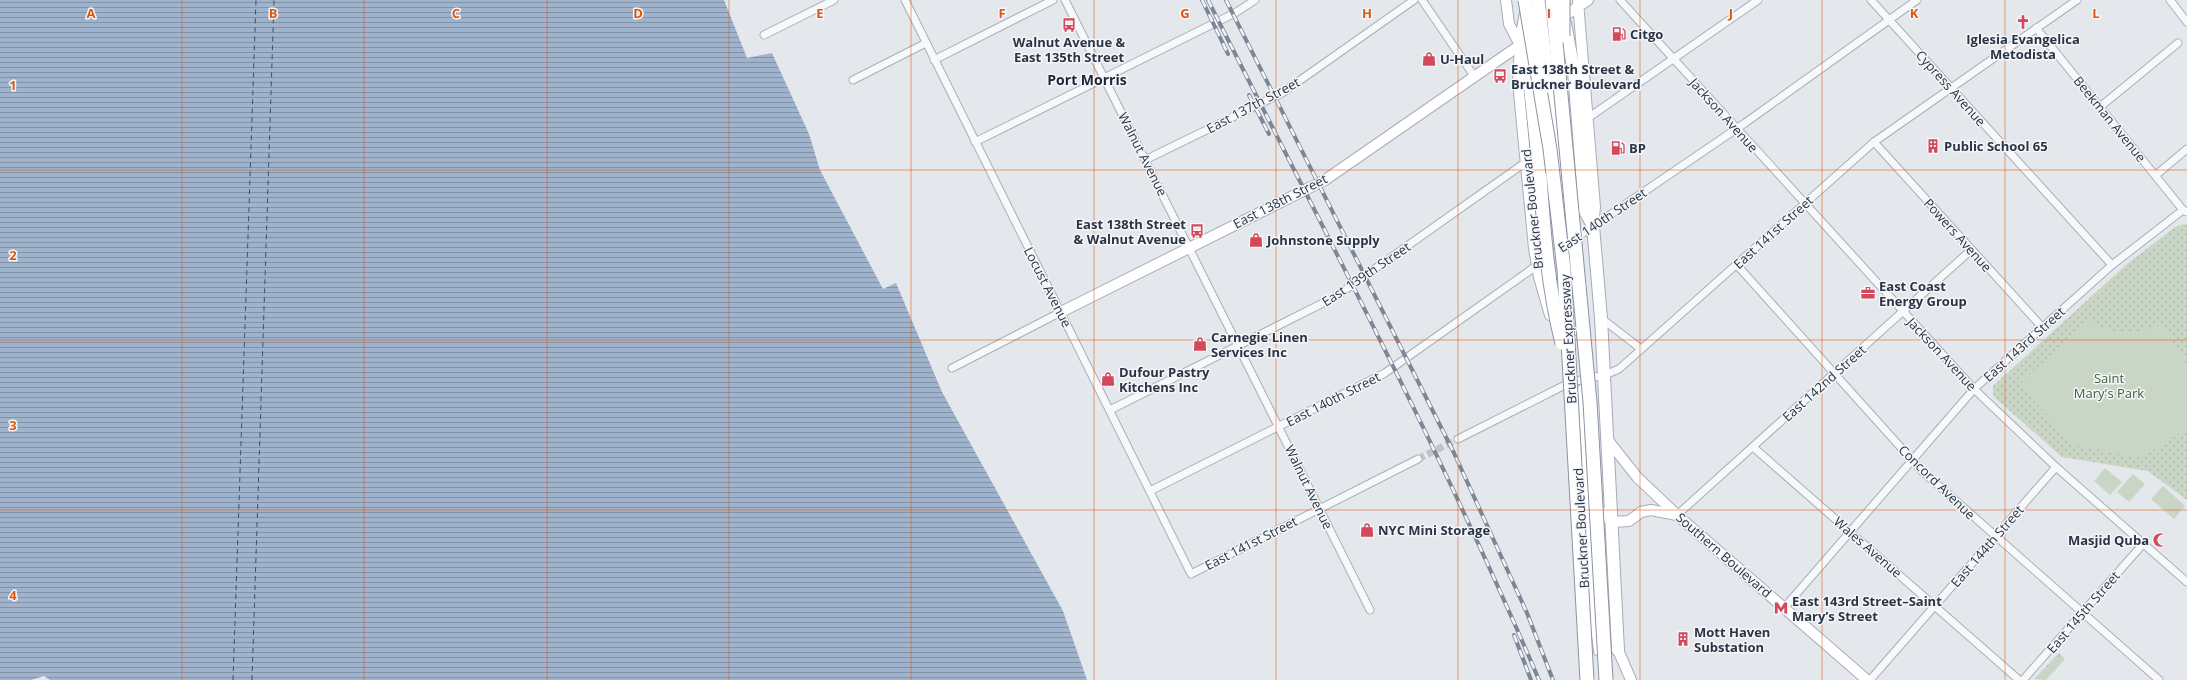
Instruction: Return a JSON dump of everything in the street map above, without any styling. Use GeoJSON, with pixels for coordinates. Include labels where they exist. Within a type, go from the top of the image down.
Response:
{"type":"FeatureCollection","features":[{"type":"Feature","properties":{"kind":"highway","name":"Bruckner Expressway"},"geometry":{"type":"LineString","coordinates":[[1525,0],[1546,126],[1559,220],[1570,376],[1587,680]]}},
{"type":"Feature","properties":{"kind":"highway"},"geometry":{"type":"LineString","coordinates":[[1538,0],[1557,170],[1559,220]]}},
{"type":"Feature","properties":{"kind":"highway","name":"Bruckner Expressway"},"geometry":{"type":"LineString","coordinates":[[1552,0],[1577,121],[1590,402],[1607,680]]}},
{"type":"Feature","properties":{"kind":"highway"},"geometry":{"type":"LineString","coordinates":[[1561,0],[1577,121]]}},
{"type":"Feature","properties":{"kind":"highway"},"geometry":{"type":"LineString","coordinates":[[1520,45],[1527,54],[1549,280],[1556,320],[1570,376]]}},
{"type":"Feature","properties":{"kind":"main road"},"geometry":{"type":"LineString","coordinates":[[1506,0],[1509,24],[1520,45]]}},
{"type":"Feature","properties":{"kind":"main road"},"geometry":{"type":"LineString","coordinates":[[1520,45],[1528,0]]}},
{"type":"Feature","properties":{"kind":"main road","name":"Bruckner Boulevard"},"geometry":{"type":"LineString","coordinates":[[1544,0],[1548,27],[1567,244],[1583,381],[1596,626],[1601,658],[1607,680]]}},
{"type":"Feature","properties":{"kind":"main road"},"geometry":{"type":"LineString","coordinates":[[1561,0],[1574,72],[1585,211],[1593,226],[1605,375],[1618,650],[1624,680]]}},
{"type":"Feature","properties":{"kind":"main road","name":"East 138th Street"},"geometry":{"type":"LineString","coordinates":[[1061,312],[1325,180],[1474,76],[1563,17],[1578,3],[1588,0]]}},
{"type":"Feature","properties":{"kind":"main road"},"geometry":{"type":"LineString","coordinates":[[1577,121],[1578,3]]}},
{"type":"Feature","properties":{"kind":"main road","name":"Bruckner Boulevard"},"geometry":{"type":"LineString","coordinates":[[1520,45],[1518,82],[1537,265],[1570,376],[1576,410],[1586,614],[1591,680]]}},
{"type":"Feature","properties":{"kind":"main road","name":"Southern Boulevard"},"geometry":{"type":"LineString","coordinates":[[1607,439],[1637,477],[1677,515],[1867,680]]}},
{"type":"Feature","properties":{"kind":"main road"},"geometry":{"type":"LineString","coordinates":[[1589,499],[1612,522],[1629,521],[1641,512],[1651,510],[1677,515]]}},
{"type":"Feature","properties":{"kind":"main road"},"geometry":{"type":"LineString","coordinates":[[1586,614],[1592,644],[1601,658]]}},
{"type":"Feature","properties":{"kind":"main road"},"geometry":{"type":"LineString","coordinates":[[1618,650],[1631,680]]}},
{"type":"Feature","properties":{"kind":"street"},"geometry":{"type":"LineString","coordinates":[[764,35],[834,0]]}},
{"type":"Feature","properties":{"kind":"street","name":"Locust Avenue"},"geometry":{"type":"LineString","coordinates":[[905,0],[1191,574]]}},
{"type":"Feature","properties":{"kind":"street"},"geometry":{"type":"LineString","coordinates":[[934,60],[1053,0]]}},
{"type":"Feature","properties":{"kind":"street","name":"Walnut Avenue"},"geometry":{"type":"LineString","coordinates":[[1065,0],[1370,610]]}},
{"type":"Feature","properties":{"kind":"street"},"geometry":{"type":"LineString","coordinates":[[975,142],[1236,13],[1255,0]]}},
{"type":"Feature","properties":{"kind":"street","name":"East 137th Street"},"geometry":{"type":"LineString","coordinates":[[1146,160],[1282,93],[1414,0]]}},
{"type":"Feature","properties":{"kind":"street"},"geometry":{"type":"LineString","coordinates":[[1422,0],[1474,76]]}},
{"type":"Feature","properties":{"kind":"street","name":"Jackson Avenue"},"geometry":{"type":"LineString","coordinates":[[1620,0],[1804,204],[1974,389],[2056,467],[2187,582]]}},
{"type":"Feature","properties":{"kind":"street"},"geometry":{"type":"LineString","coordinates":[[1577,121],[1674,60],[1758,0]]}},
{"type":"Feature","properties":{"kind":"street","name":"Cypress Avenue"},"geometry":{"type":"LineString","coordinates":[[1871,0],[2112,265]]}},
{"type":"Feature","properties":{"kind":"street","name":"East 140th Street"},"geometry":{"type":"LineString","coordinates":[[1150,491],[1385,373],[1567,244],[1737,129],[1917,0]]}},
{"type":"Feature","properties":{"kind":"street","name":"East 141st Street"},"geometry":{"type":"LineString","coordinates":[[1458,439],[1570,376],[1583,381],[1605,375],[1619,369],[1874,142],[2077,0]]}},
{"type":"Feature","properties":{"kind":"street"},"geometry":{"type":"LineString","coordinates":[[2170,0],[2187,22]]}},
{"type":"Feature","properties":{"kind":"street","name":"Beekman Avenue"},"geometry":{"type":"LineString","coordinates":[[2036,28],[2185,211]]}},
{"type":"Feature","properties":{"kind":"street"},"geometry":{"type":"LineString","coordinates":[[853,80],[926,43]]}},
{"type":"Feature","properties":{"kind":"street"},"geometry":{"type":"LineString","coordinates":[[2100,108],[2178,43]]}},
{"type":"Feature","properties":{"kind":"street","name":"Powers Avenue"},"geometry":{"type":"LineString","coordinates":[[1874,142],[2042,327]]}},
{"type":"Feature","properties":{"kind":"street"},"geometry":{"type":"LineString","coordinates":[[2156,175],[2187,149]]}},
{"type":"Feature","properties":{"kind":"street","name":"East 139th Street"},"geometry":{"type":"LineString","coordinates":[[1110,410],[1335,297],[1526,162]]}},
{"type":"Feature","properties":{"kind":"street","name":"East 143rd Street"},"geometry":{"type":"LineString","coordinates":[[1784,608],[1974,389],[2112,265],[2185,211]]}},
{"type":"Feature","properties":{"kind":"street","name":"East 142nd Street"},"geometry":{"type":"LineString","coordinates":[[1677,515],[1971,250]]}},
{"type":"Feature","properties":{"kind":"street","name":"Concord Avenue"},"geometry":{"type":"LineString","coordinates":[[1736,264],[1911,460],[2159,680]]}},
{"type":"Feature","properties":{"kind":"street","name":"East 138th Street"},"geometry":{"type":"LineString","coordinates":[[952,368],[1061,312]]}},
{"type":"Feature","properties":{"kind":"street"},"geometry":{"type":"LineString","coordinates":[[1601,318],[1641,349]]}},
{"type":"Feature","properties":{"kind":"street","name":"Wales Avenue"},"geometry":{"type":"LineString","coordinates":[[1753,447],[2019,680]]}},
{"type":"Feature","properties":{"kind":"street","name":"East 141st Street"},"geometry":{"type":"LineString","coordinates":[[1191,574],[1418,459]]}},
{"type":"Feature","properties":{"kind":"street","name":"East 144th Street"},"geometry":{"type":"LineString","coordinates":[[1870,680],[2056,467]]}},
{"type":"Feature","properties":{"kind":"street","name":"East 145th Street"},"geometry":{"type":"LineString","coordinates":[[2023,680],[2143,544]]}},
{"type":"Feature","properties":{"kind":"green space","name":"Saint Mary's Park"},"geometry":{"type":"Polygon","coordinates":[[[2184,224],[2187,225],[2187,500],[2148,471],[2062,457],[1993,396],[1993,386],[2127,264],[2175,227],[2184,224]]]}},
{"type":"Feature","properties":{"kind":"green space"},"geometry":{"type":"Polygon","coordinates":[[[2089,321],[2107,329],[2125,332],[2143,331],[2162,324],[2187,365],[2187,429],[2141,458],[2074,445],[2022,388],[2022,381],[2089,321]]]}},
{"type":"Feature","properties":{"kind":"green space"},"geometry":{"type":"Polygon","coordinates":[[[2105,468],[2122,482],[2110,495],[2094,481],[2105,468]]]}},
{"type":"Feature","properties":{"kind":"green space"},"geometry":{"type":"Polygon","coordinates":[[[2133,474],[2145,484],[2129,502],[2117,492],[2133,474]]]}},
{"type":"Feature","properties":{"kind":"green space"},"geometry":{"type":"Polygon","coordinates":[[[2163,486],[2185,506],[2174,519],[2151,499],[2163,486]]]}},
{"type":"Feature","properties":{"kind":"green space"},"geometry":{"type":"Polygon","coordinates":[[[2059,653],[2065,659],[2046,680],[2034,679],[2059,653]]]}},
{"type":"Feature","properties":{"kind":"water"},"geometry":{"type":"Polygon","coordinates":[[[0,0],[724,0],[747,58],[772,53],[809,134],[820,170],[883,289],[896,283],[942,392],[1063,611],[1087,680],[50,680],[44,676],[31,680],[0,680],[0,0]]]}},
{"type":"Feature","properties":{"kind":"ferry route"},"geometry":{"type":"LineString","coordinates":[[233,680],[256,0]]}},
{"type":"Feature","properties":{"kind":"ferry route"},"geometry":{"type":"LineString","coordinates":[[252,680],[274,0]]}},
{"type":"Feature","properties":{"kind":"tunnel"},"geometry":{"type":"LineString","coordinates":[[1418,459],[1458,439]]}},
{"type":"Feature","properties":{"kind":"railway"},"geometry":{"type":"LineString","coordinates":[[1202,0],[1228,54]]}},
{"type":"Feature","properties":{"kind":"railway"},"geometry":{"type":"LineString","coordinates":[[1208,0],[1421,422],[1501,593],[1539,680]]}},
{"type":"Feature","properties":{"kind":"railway"},"geometry":{"type":"LineString","coordinates":[[1226,0],[1454,453],[1527,613],[1553,680]]}},
{"type":"Feature","properties":{"kind":"railway"},"geometry":{"type":"LineString","coordinates":[[1249,95],[1269,134]]}},
{"type":"Feature","properties":{"kind":"railway"},"geometry":{"type":"LineString","coordinates":[[1514,635],[1531,680]]}},
{"type":"Feature","properties":{"kind":"place","name":"Iglesia Evangelica Metodista"},"geometry":{"type":"Point","coordinates":[2023,22]}},
{"type":"Feature","properties":{"kind":"place","name":"Walnut Avenue & East 135th Street"},"geometry":{"type":"Point","coordinates":[1069,25]}},
{"type":"Feature","properties":{"kind":"place","name":"Citgo"},"geometry":{"type":"Point","coordinates":[1619,34]}},
{"type":"Feature","properties":{"kind":"place","name":"U-Haul"},"geometry":{"type":"Point","coordinates":[1429,59]}},
{"type":"Feature","properties":{"kind":"place","name":"East 138th Street & Bruckner Boulevard"},"geometry":{"type":"Point","coordinates":[1500,76]}},
{"type":"Feature","properties":{"kind":"place","name":"Public School 65"},"geometry":{"type":"Point","coordinates":[1933,146]}},
{"type":"Feature","properties":{"kind":"place","name":"BP"},"geometry":{"type":"Point","coordinates":[1618,148]}},
{"type":"Feature","properties":{"kind":"place","name":"East 138th Street & Walnut Avenue"},"geometry":{"type":"Point","coordinates":[1197,231]}},
{"type":"Feature","properties":{"kind":"place","name":"Johnstone Supply"},"geometry":{"type":"Point","coordinates":[1256,240]}},
{"type":"Feature","properties":{"kind":"place","name":"East Coast Energy Group"},"geometry":{"type":"Point","coordinates":[1868,293]}},
{"type":"Feature","properties":{"kind":"place","name":"Carnegie Linen Services Inc"},"geometry":{"type":"Point","coordinates":[1200,344]}},
{"type":"Feature","properties":{"kind":"place","name":"Dufour Pastry Kitchens Inc"},"geometry":{"type":"Point","coordinates":[1108,379]}},
{"type":"Feature","properties":{"kind":"place","name":"NYC Mini Storage"},"geometry":{"type":"Point","coordinates":[1367,530]}},
{"type":"Feature","properties":{"kind":"place","name":"Masjid Quba"},"geometry":{"type":"Point","coordinates":[2160,540]}},
{"type":"Feature","properties":{"kind":"place","name":"East 143rd Street–Saint Mary’s Street"},"geometry":{"type":"Point","coordinates":[1781,608]}},
{"type":"Feature","properties":{"kind":"place","name":"Mott Haven Substation"},"geometry":{"type":"Point","coordinates":[1683,639]}},
{"type":"Feature","properties":{"kind":"district","name":"Port Morris"},"geometry":{"type":"Point","coordinates":[1087,79]}}]}
